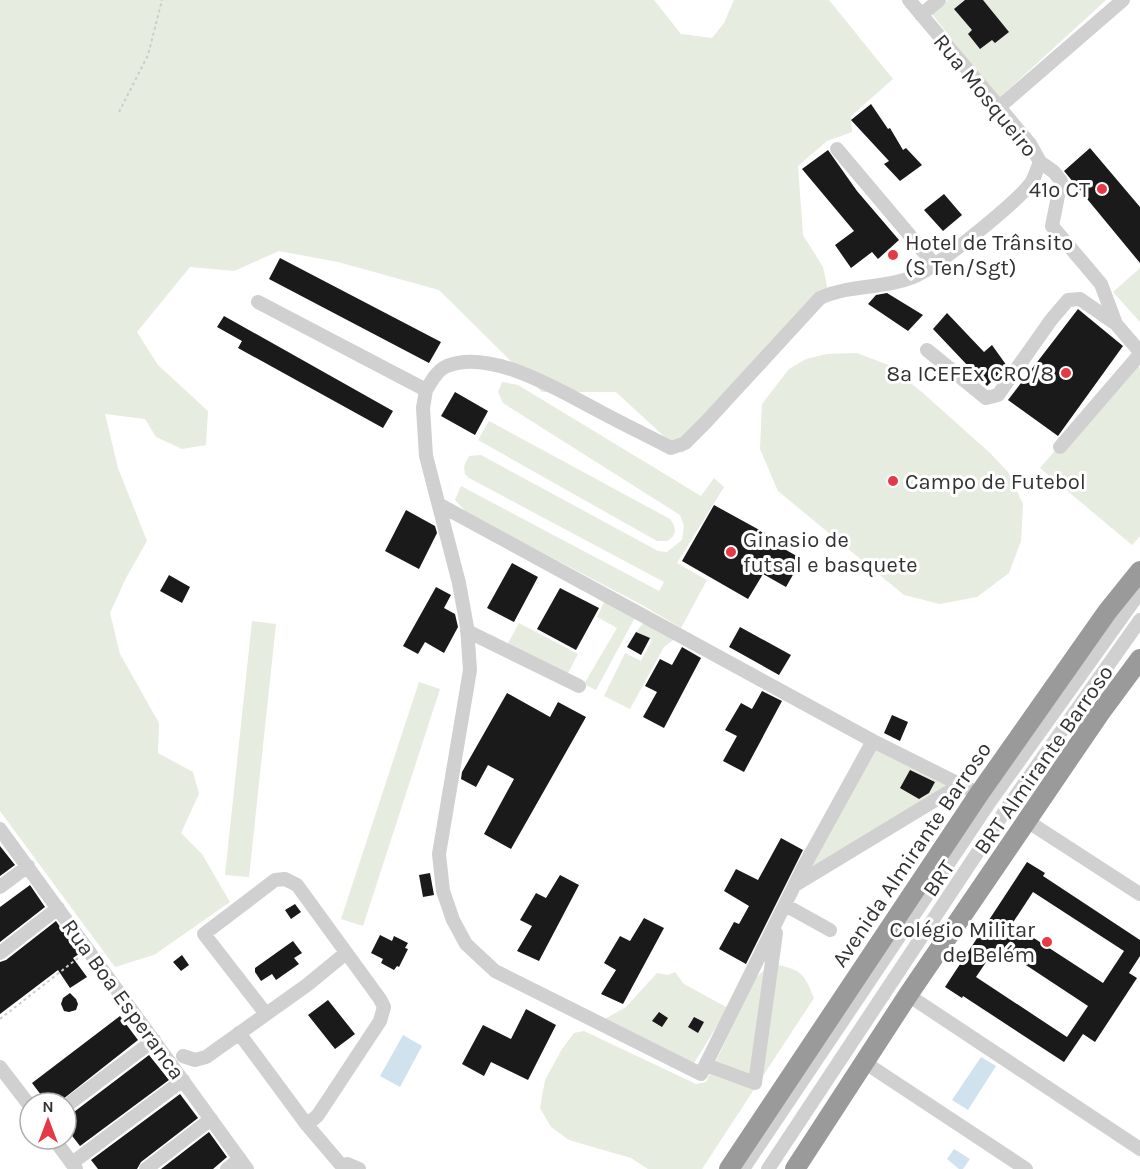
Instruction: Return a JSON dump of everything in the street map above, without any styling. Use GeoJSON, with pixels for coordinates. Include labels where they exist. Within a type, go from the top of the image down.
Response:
{"type":"FeatureCollection","features":[{"type":"Feature","properties":{"kind":"highway","name":"Avenida Almirante Barroso"},"geometry":{"type":"LineString","coordinates":[[729,1169],[979,794],[1107,612],[1140,571]]}},
{"type":"Feature","properties":{"kind":"highway"},"geometry":{"type":"LineString","coordinates":[[795,1169],[908,995],[1100,713],[1140,659]]}},
{"type":"Feature","properties":{"kind":"street","name":"Rua Mosqueiro"},"geometry":{"type":"LineString","coordinates":[[426,390],[435,375],[444,367],[457,363],[474,362],[513,369],[554,387],[670,448],[685,443],[737,386],[769,356],[820,298],[836,291],[913,277],[934,264],[1022,193],[1032,182],[1040,162],[1030,144],[909,0]]}},
{"type":"Feature","properties":{"kind":"street"},"geometry":{"type":"LineString","coordinates":[[921,15],[939,0]]}},
{"type":"Feature","properties":{"kind":"street"},"geometry":{"type":"LineString","coordinates":[[998,108],[1123,0]]}},
{"type":"Feature","properties":{"kind":"street"},"geometry":{"type":"LineString","coordinates":[[837,149],[934,264]]}},
{"type":"Feature","properties":{"kind":"street"},"geometry":{"type":"LineString","coordinates":[[1040,162],[1054,172],[1060,181],[1052,226],[1101,284],[1116,324]]}},
{"type":"Feature","properties":{"kind":"street"},"geometry":{"type":"LineString","coordinates":[[927,350],[986,398],[998,395],[1051,320],[1068,300],[1080,300],[1116,324],[1140,353],[1060,447]]}},
{"type":"Feature","properties":{"kind":"street"},"geometry":{"type":"LineString","coordinates":[[258,302],[426,390],[423,408],[426,456],[459,583],[467,631],[470,670],[439,854],[443,891],[453,920],[466,944],[495,971],[701,1074],[795,885],[873,741]]}},
{"type":"Feature","properties":{"kind":"street"},"geometry":{"type":"LineString","coordinates":[[440,505],[873,741],[979,794]]}},
{"type":"Feature","properties":{"kind":"street","name":"BRT"},"geometry":{"type":"LineString","coordinates":[[743,1169],[989,803],[1140,592]]}},
{"type":"Feature","properties":{"kind":"street","name":"BRT Almirante Barroso"},"geometry":{"type":"LineString","coordinates":[[768,1169],[1003,814],[1140,620]]}},
{"type":"Feature","properties":{"kind":"street"},"geometry":{"type":"LineString","coordinates":[[467,631],[579,686]]}},
{"type":"Feature","properties":{"kind":"street"},"geometry":{"type":"LineString","coordinates":[[795,885],[960,785]]}},
{"type":"Feature","properties":{"kind":"street"},"geometry":{"type":"LineString","coordinates":[[1027,821],[1140,894]]}},
{"type":"Feature","properties":{"kind":"street","name":"Rua Boa Esperanca"},"geometry":{"type":"LineString","coordinates":[[0,829],[243,1164]]}},
{"type":"Feature","properties":{"kind":"street"},"geometry":{"type":"LineString","coordinates":[[0,888],[28,866]]}},
{"type":"Feature","properties":{"kind":"street"},"geometry":{"type":"LineString","coordinates":[[266,1014],[204,934],[280,879],[294,882],[380,999],[383,1012],[380,1021],[318,1115],[307,1125]]}},
{"type":"Feature","properties":{"kind":"street"},"geometry":{"type":"LineString","coordinates":[[785,905],[830,930]]}},
{"type":"Feature","properties":{"kind":"street"},"geometry":{"type":"LineString","coordinates":[[0,953],[58,908]]}},
{"type":"Feature","properties":{"kind":"street"},"geometry":{"type":"LineString","coordinates":[[706,1065],[755,1083],[778,919]]}},
{"type":"Feature","properties":{"kind":"street"},"geometry":{"type":"LineString","coordinates":[[183,1056],[195,1060],[206,1058],[346,953]]}},
{"type":"Feature","properties":{"kind":"street"},"geometry":{"type":"LineString","coordinates":[[908,995],[1140,1149]]}},
{"type":"Feature","properties":{"kind":"street"},"geometry":{"type":"LineString","coordinates":[[239,1033],[307,1125],[343,1167],[347,1164],[358,1169]]}},
{"type":"Feature","properties":{"kind":"street"},"geometry":{"type":"LineString","coordinates":[[78,1097],[154,1040]]}},
{"type":"Feature","properties":{"kind":"street"},"geometry":{"type":"LineString","coordinates":[[864,1062],[1026,1169]]}},
{"type":"Feature","properties":{"kind":"street"},"geometry":{"type":"LineString","coordinates":[[0,1066],[19,1091]]}},
{"type":"Feature","properties":{"kind":"street"},"geometry":{"type":"LineString","coordinates":[[63,1151],[74,1166],[183,1080]]}},
{"type":"Feature","properties":{"kind":"street"},"geometry":{"type":"LineString","coordinates":[[146,1169],[211,1119]]}},
{"type":"Feature","properties":{"kind":"street"},"geometry":{"type":"LineString","coordinates":[[228,1169],[243,1164]]}},
{"type":"Feature","properties":{"kind":"path"},"geometry":{"type":"LineString","coordinates":[[119,112],[148,56],[162,0]]}},
{"type":"Feature","properties":{"kind":"path"},"geometry":{"type":"LineString","coordinates":[[0,1019],[89,950]]}},
{"type":"Feature","properties":{"kind":"shaded area"},"geometry":{"type":"Polygon","coordinates":[[[0,0],[654,0],[681,34],[712,38],[724,23],[734,0],[829,0],[893,79],[851,116],[852,132],[827,141],[798,166],[803,235],[823,267],[828,291],[786,342],[682,453],[616,392],[542,392],[439,290],[338,262],[279,251],[234,271],[190,267],[137,332],[158,365],[208,411],[206,445],[182,449],[156,437],[145,419],[105,414],[118,468],[147,541],[110,613],[120,654],[159,723],[158,753],[193,772],[199,794],[181,833],[202,854],[230,902],[154,955],[115,967],[0,811],[0,0]]]}},
{"type":"Feature","properties":{"kind":"shaded area"},"geometry":{"type":"Polygon","coordinates":[[[948,0],[1106,0],[998,99],[932,14],[948,0]]]}},
{"type":"Feature","properties":{"kind":"shaded area"},"geometry":{"type":"Polygon","coordinates":[[[1140,268],[1140,322],[1113,292],[1140,268]]]}},
{"type":"Feature","properties":{"kind":"shaded area","name":"Campo de Futebol"},"geometry":{"type":"Polygon","coordinates":[[[857,353],[888,365],[923,393],[1008,472],[1023,504],[1021,541],[1009,573],[977,597],[940,604],[904,595],[778,491],[760,449],[762,404],[789,369],[806,359],[827,354],[857,353]]]}},
{"type":"Feature","properties":{"kind":"shaded area"},"geometry":{"type":"Polygon","coordinates":[[[1132,361],[1140,368],[1140,536],[1132,545],[1040,468],[1132,361]]]}},
{"type":"Feature","properties":{"kind":"shaded area"},"geometry":{"type":"Polygon","coordinates":[[[502,382],[518,385],[701,496],[714,478],[724,487],[677,563],[707,580],[681,628],[467,513],[455,500],[461,486],[659,591],[664,582],[469,478],[465,474],[464,466],[469,456],[481,455],[658,551],[667,552],[682,540],[684,526],[680,515],[503,403],[498,392],[502,382]]]}},
{"type":"Feature","properties":{"kind":"shaded area"},"geometry":{"type":"Polygon","coordinates":[[[489,421],[670,519],[675,528],[673,536],[667,541],[657,541],[478,440],[489,421]]]}},
{"type":"Feature","properties":{"kind":"shaded area"},"geometry":{"type":"Polygon","coordinates":[[[607,596],[639,610],[596,690],[584,684],[617,628],[597,617],[607,596]]]}},
{"type":"Feature","properties":{"kind":"shaded area"},"geometry":{"type":"Polygon","coordinates":[[[252,621],[276,624],[249,877],[225,875],[252,621]]]}},
{"type":"Feature","properties":{"kind":"shaded area"},"geometry":{"type":"Polygon","coordinates":[[[644,622],[676,638],[664,647],[630,709],[604,696],[625,653],[641,661],[652,640],[636,632],[644,622]]]}},
{"type":"Feature","properties":{"kind":"shaded area"},"geometry":{"type":"Polygon","coordinates":[[[519,623],[578,654],[566,677],[507,645],[519,623]]]}},
{"type":"Feature","properties":{"kind":"shaded area"},"geometry":{"type":"Polygon","coordinates":[[[419,682],[440,689],[363,926],[341,919],[419,682]]]}},
{"type":"Feature","properties":{"kind":"shaded area"},"geometry":{"type":"Polygon","coordinates":[[[876,746],[949,785],[801,878],[876,746]]]}},
{"type":"Feature","properties":{"kind":"shaded area"},"geometry":{"type":"Polygon","coordinates":[[[773,964],[800,973],[814,998],[702,1169],[648,1169],[631,1158],[569,1140],[551,1127],[540,1108],[545,1080],[562,1049],[574,1033],[584,1031],[696,1084],[706,1082],[756,977],[773,964]]]}},
{"type":"Feature","properties":{"kind":"shaded area"},"geometry":{"type":"Polygon","coordinates":[[[675,972],[684,984],[728,1008],[693,1065],[603,1020],[626,1007],[657,973],[668,975],[675,972]]]}},
{"type":"Feature","properties":{"kind":"water"},"geometry":{"type":"Polygon","coordinates":[[[403,1035],[422,1046],[400,1087],[380,1076],[403,1035]]]}},
{"type":"Feature","properties":{"kind":"water"},"geometry":{"type":"Polygon","coordinates":[[[981,1057],[996,1066],[968,1110],[952,1100],[981,1057]]]}},
{"type":"Feature","properties":{"kind":"water"},"geometry":{"type":"Polygon","coordinates":[[[954,1149],[970,1159],[963,1169],[959,1169],[947,1159],[954,1149]]]}},
{"type":"Feature","properties":{"kind":"building"},"geometry":{"type":"Polygon","coordinates":[[[965,0],[983,0],[1009,32],[995,43],[992,40],[980,49],[968,34],[972,30],[954,9],[965,0]]]}},
{"type":"Feature","properties":{"kind":"building"},"geometry":{"type":"Polygon","coordinates":[[[871,104],[888,129],[890,128],[903,150],[906,148],[922,165],[900,181],[884,164],[889,161],[851,120],[871,104]]]}},
{"type":"Feature","properties":{"kind":"building","name":"41º CT"},"geometry":{"type":"Polygon","coordinates":[[[1090,148],[1140,207],[1140,263],[1064,171],[1090,148]]]}},
{"type":"Feature","properties":{"kind":"building"},"geometry":{"type":"Polygon","coordinates":[[[828,150],[857,191],[899,240],[878,259],[872,252],[851,268],[835,245],[854,231],[802,169],[828,150]]]}},
{"type":"Feature","properties":{"kind":"building"},"geometry":{"type":"Polygon","coordinates":[[[944,194],[962,215],[943,231],[924,210],[944,194]]]}},
{"type":"Feature","properties":{"kind":"building"},"geometry":{"type":"Polygon","coordinates":[[[280,258],[441,342],[429,363],[269,279],[280,258]]]}},
{"type":"Feature","properties":{"kind":"building"},"geometry":{"type":"Polygon","coordinates":[[[887,293],[923,315],[908,331],[868,304],[876,295],[887,293]]]}},
{"type":"Feature","properties":{"kind":"building","name":"8ª ICEFEx CRO/8"},"geometry":{"type":"Polygon","coordinates":[[[1078,309],[1123,346],[1058,436],[1008,400],[1078,309]]]}},
{"type":"Feature","properties":{"kind":"building"},"geometry":{"type":"Polygon","coordinates":[[[947,313],[984,352],[992,345],[1007,366],[987,386],[933,329],[947,313]]]}},
{"type":"Feature","properties":{"kind":"building"},"geometry":{"type":"Polygon","coordinates":[[[224,316],[393,411],[383,428],[238,348],[242,341],[217,327],[224,316]]]}},
{"type":"Feature","properties":{"kind":"building"},"geometry":{"type":"Polygon","coordinates":[[[455,392],[488,411],[475,435],[441,416],[455,392]]]}},
{"type":"Feature","properties":{"kind":"building","name":"Ginasio de futsal e basquete"},"geometry":{"type":"Polygon","coordinates":[[[714,505],[781,542],[779,546],[802,559],[786,587],[763,574],[748,599],[682,561],[714,505]]]}},
{"type":"Feature","properties":{"kind":"building"},"geometry":{"type":"Polygon","coordinates":[[[406,510],[435,526],[437,533],[419,569],[385,551],[406,510]]]}},
{"type":"Feature","properties":{"kind":"building"},"geometry":{"type":"Polygon","coordinates":[[[512,563],[538,577],[514,622],[487,608],[512,563]]]}},
{"type":"Feature","properties":{"kind":"building"},"geometry":{"type":"Polygon","coordinates":[[[169,575],[190,587],[182,603],[160,591],[169,575]]]}},
{"type":"Feature","properties":{"kind":"building"},"geometry":{"type":"Polygon","coordinates":[[[436,587],[451,595],[444,608],[455,614],[458,627],[444,653],[425,642],[418,654],[403,646],[436,587]]]}},
{"type":"Feature","properties":{"kind":"building"},"geometry":{"type":"Polygon","coordinates":[[[560,588],[599,608],[576,650],[537,629],[560,588]]]}},
{"type":"Feature","properties":{"kind":"building"},"geometry":{"type":"Polygon","coordinates":[[[740,627],[791,655],[779,675],[729,647],[740,627]]]}},
{"type":"Feature","properties":{"kind":"building"},"geometry":{"type":"Polygon","coordinates":[[[636,632],[650,638],[641,655],[627,647],[636,632]]]}},
{"type":"Feature","properties":{"kind":"building"},"geometry":{"type":"Polygon","coordinates":[[[682,647],[701,658],[664,728],[643,717],[657,692],[645,686],[660,659],[672,665],[682,647]]]}},
{"type":"Feature","properties":{"kind":"building"},"geometry":{"type":"Polygon","coordinates":[[[762,691],[782,701],[744,772],[723,761],[737,736],[725,730],[741,703],[752,709],[762,691]]]}},
{"type":"Feature","properties":{"kind":"building"},"geometry":{"type":"Polygon","coordinates":[[[507,693],[550,717],[558,702],[586,717],[511,849],[484,834],[514,779],[488,765],[476,787],[461,779],[462,772],[507,693]]]}},
{"type":"Feature","properties":{"kind":"building"},"geometry":{"type":"Polygon","coordinates":[[[892,715],[908,722],[900,741],[884,733],[892,715]]]}},
{"type":"Feature","properties":{"kind":"building"},"geometry":{"type":"Polygon","coordinates":[[[910,770],[935,782],[929,793],[919,799],[900,788],[910,770]]]}},
{"type":"Feature","properties":{"kind":"building"},"geometry":{"type":"Polygon","coordinates":[[[781,838],[803,850],[746,964],[719,949],[734,922],[739,924],[749,906],[724,891],[736,869],[758,880],[781,838]]]}},
{"type":"Feature","properties":{"kind":"building"},"geometry":{"type":"Polygon","coordinates":[[[0,846],[15,865],[0,876],[0,846]]]}},
{"type":"Feature","properties":{"kind":"building"},"geometry":{"type":"Polygon","coordinates":[[[1027,862],[1045,873],[1043,876],[1140,940],[1140,956],[1129,973],[1137,978],[1095,1042],[1083,1034],[1064,1062],[963,996],[962,998],[945,987],[1027,862]],[[1033,892],[1012,924],[1103,983],[1124,951],[1033,892]],[[997,946],[976,977],[1067,1037],[1088,1006],[997,946]]]}},
{"type":"Feature","properties":{"kind":"building"},"geometry":{"type":"Polygon","coordinates":[[[430,873],[434,895],[423,897],[419,875],[430,873]]]}},
{"type":"Feature","properties":{"kind":"building"},"geometry":{"type":"Polygon","coordinates":[[[560,875],[579,885],[539,961],[517,951],[532,926],[520,920],[536,893],[546,898],[560,875]]]}},
{"type":"Feature","properties":{"kind":"building"},"geometry":{"type":"Polygon","coordinates":[[[30,885],[45,907],[0,942],[0,907],[30,885]]]}},
{"type":"Feature","properties":{"kind":"building"},"geometry":{"type":"Polygon","coordinates":[[[295,904],[301,912],[291,919],[285,910],[295,904]]]}},
{"type":"Feature","properties":{"kind":"building"},"geometry":{"type":"Polygon","coordinates":[[[644,918],[664,928],[623,1004],[601,994],[616,970],[604,963],[620,936],[630,941],[644,918]]]}},
{"type":"Feature","properties":{"kind":"building"},"geometry":{"type":"Polygon","coordinates":[[[56,921],[79,954],[73,958],[87,977],[70,988],[58,970],[0,1014],[0,962],[6,960],[56,921]]]}},
{"type":"Feature","properties":{"kind":"building"},"geometry":{"type":"Polygon","coordinates":[[[380,935],[392,941],[394,936],[408,943],[405,948],[408,949],[399,967],[397,966],[394,970],[381,963],[383,959],[371,953],[380,935]]]}},
{"type":"Feature","properties":{"kind":"building"},"geometry":{"type":"Polygon","coordinates":[[[293,941],[302,953],[294,958],[299,964],[276,980],[272,974],[261,981],[255,968],[293,941]]]}},
{"type":"Feature","properties":{"kind":"building"},"geometry":{"type":"Polygon","coordinates":[[[182,955],[189,965],[181,971],[173,962],[182,955]]]}},
{"type":"Feature","properties":{"kind":"building"},"geometry":{"type":"Polygon","coordinates":[[[70,993],[78,1004],[76,1010],[69,1012],[64,1011],[61,1004],[63,998],[70,993]]]}},
{"type":"Feature","properties":{"kind":"building"},"geometry":{"type":"Polygon","coordinates":[[[328,1000],[355,1034],[335,1049],[308,1015],[328,1000]]]}},
{"type":"Feature","properties":{"kind":"building"},"geometry":{"type":"Polygon","coordinates":[[[526,1009],[556,1025],[528,1080],[491,1062],[484,1076],[462,1064],[483,1025],[511,1039],[526,1009]]]}},
{"type":"Feature","properties":{"kind":"building"},"geometry":{"type":"Polygon","coordinates":[[[659,1012],[668,1018],[662,1027],[652,1021],[659,1012]]]}},
{"type":"Feature","properties":{"kind":"building"},"geometry":{"type":"Polygon","coordinates":[[[120,1016],[138,1040],[73,1091],[38,1091],[32,1083],[120,1016]]]}},
{"type":"Feature","properties":{"kind":"building"},"geometry":{"type":"Polygon","coordinates":[[[694,1017],[704,1022],[698,1033],[688,1027],[694,1017]]]}},
{"type":"Feature","properties":{"kind":"building"},"geometry":{"type":"Polygon","coordinates":[[[149,1055],[169,1080],[80,1146],[78,1143],[78,1109],[149,1055]]]}},
{"type":"Feature","properties":{"kind":"building"},"geometry":{"type":"Polygon","coordinates":[[[180,1094],[198,1118],[141,1162],[137,1169],[98,1169],[91,1160],[180,1094]]]}},
{"type":"Feature","properties":{"kind":"building"},"geometry":{"type":"Polygon","coordinates":[[[209,1132],[227,1157],[213,1169],[161,1169],[209,1132]]]}},
{"type":"Feature","properties":{"kind":"place","name":"41º CT"},"geometry":{"type":"Point","coordinates":[1102,189]}},
{"type":"Feature","properties":{"kind":"place","name":"Hotel de Trânsito (S Ten/Sgt)"},"geometry":{"type":"Point","coordinates":[893,255]}},
{"type":"Feature","properties":{"kind":"place","name":"8ª ICEFEx CRO/8"},"geometry":{"type":"Point","coordinates":[1066,373]}},
{"type":"Feature","properties":{"kind":"place","name":"Campo de Futebol"},"geometry":{"type":"Point","coordinates":[893,481]}},
{"type":"Feature","properties":{"kind":"place","name":"Ginasio de futsal e basquete"},"geometry":{"type":"Point","coordinates":[731,552]}},
{"type":"Feature","properties":{"kind":"place","name":"Colégio Militar de Belém"},"geometry":{"type":"Point","coordinates":[1047,942]}}]}
